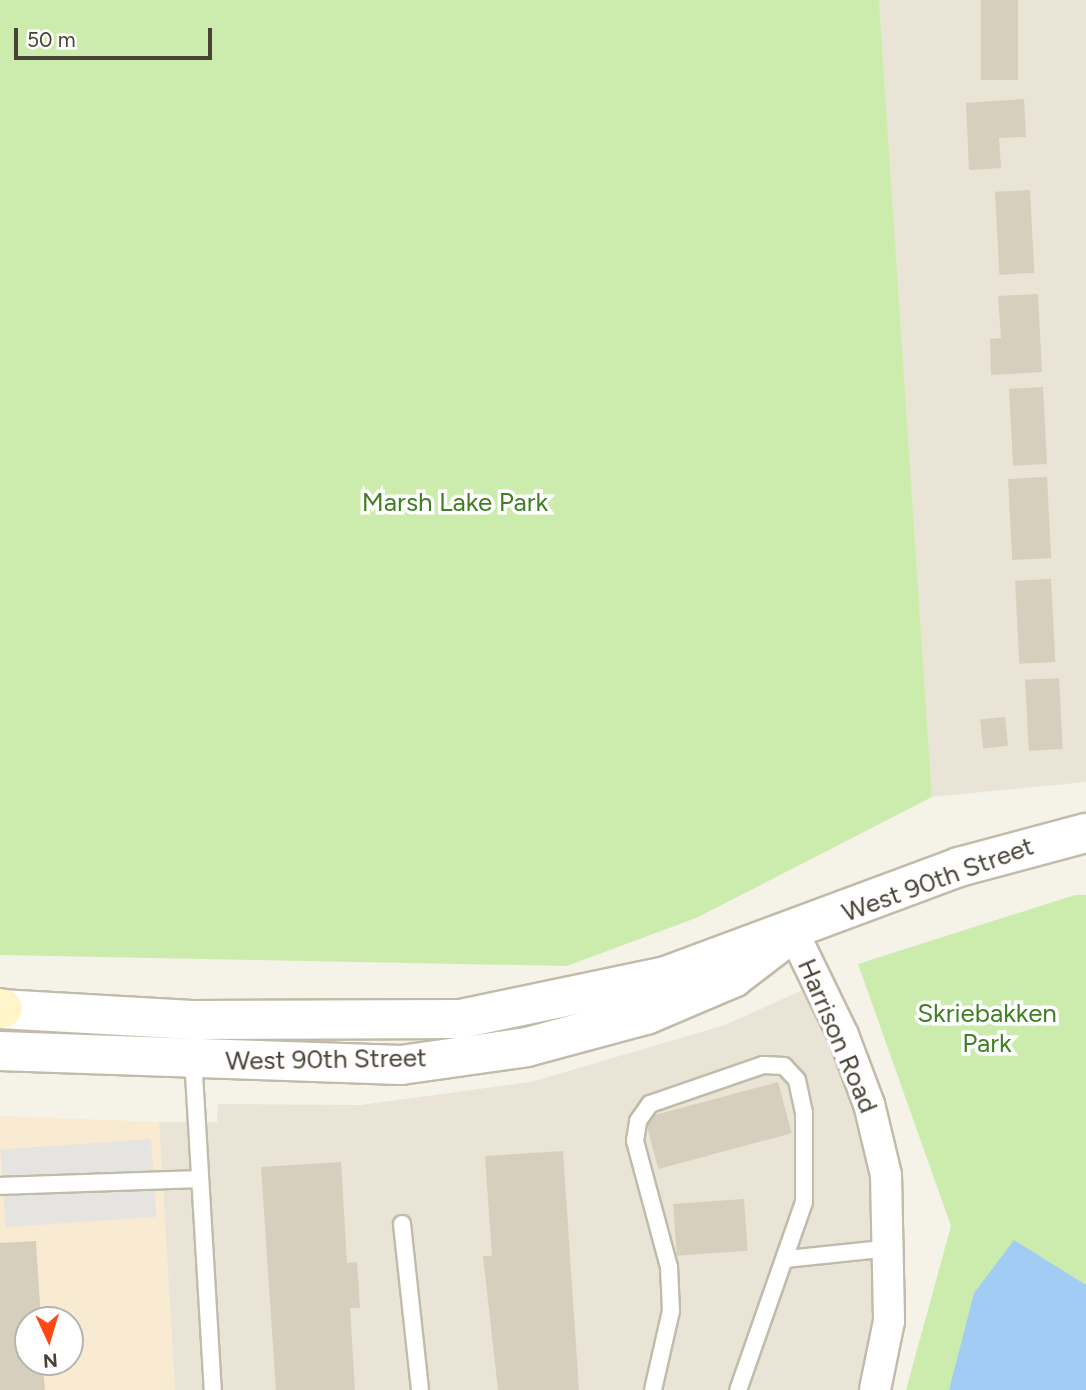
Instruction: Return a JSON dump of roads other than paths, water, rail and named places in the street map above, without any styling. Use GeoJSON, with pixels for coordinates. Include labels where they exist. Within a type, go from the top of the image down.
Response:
{"type":"FeatureCollection","features":[{"type":"Feature","properties":{"kind":"street","name":"West 90th Street"},"geometry":{"type":"LineString","coordinates":[[1,1008],[192,1020],[460,1019],[666,976],[723,950],[793,932],[959,867],[1086,833]]}},
{"type":"Feature","properties":{"kind":"street","name":"West 90th Street"},"geometry":{"type":"LineString","coordinates":[[0,1051],[193,1061],[401,1065],[527,1046],[646,1015],[733,978],[793,932]]}},
{"type":"Feature","properties":{"kind":"street","name":"Harrison Road"},"geometry":{"type":"LineString","coordinates":[[793,932],[869,1104],[886,1175],[891,1248],[889,1321],[875,1390]]}},
{"type":"Feature","properties":{"kind":"lane"},"geometry":{"type":"LineString","coordinates":[[192,1020],[213,1390]]}},
{"type":"Feature","properties":{"kind":"lane"},"geometry":{"type":"LineString","coordinates":[[653,1390],[671,1311],[669,1267],[635,1141],[650,1104],[763,1065],[784,1066],[797,1080],[804,1113],[804,1202],[738,1390]]}},
{"type":"Feature","properties":{"kind":"lane"},"geometry":{"type":"LineString","coordinates":[[0,1186],[200,1179]]}},
{"type":"Feature","properties":{"kind":"lane"},"geometry":{"type":"LineString","coordinates":[[402,1224],[413,1379],[419,1390]]}},
{"type":"Feature","properties":{"kind":"lane"},"geometry":{"type":"LineString","coordinates":[[786,1259],[891,1248]]}},
{"type":"Feature","properties":{"kind":"water"},"geometry":{"type":"Polygon","coordinates":[[[1014,1240],[1086,1285],[1086,1390],[949,1390],[974,1293],[1014,1240]]]}},
{"type":"Feature","properties":{"kind":"park label","name":"Marsh Lake Park"},"geometry":{"type":"Point","coordinates":[455,503]}},
{"type":"Feature","properties":{"kind":"park label","name":"Skriebakken Park"},"geometry":{"type":"Point","coordinates":[987,1029]}}]}
